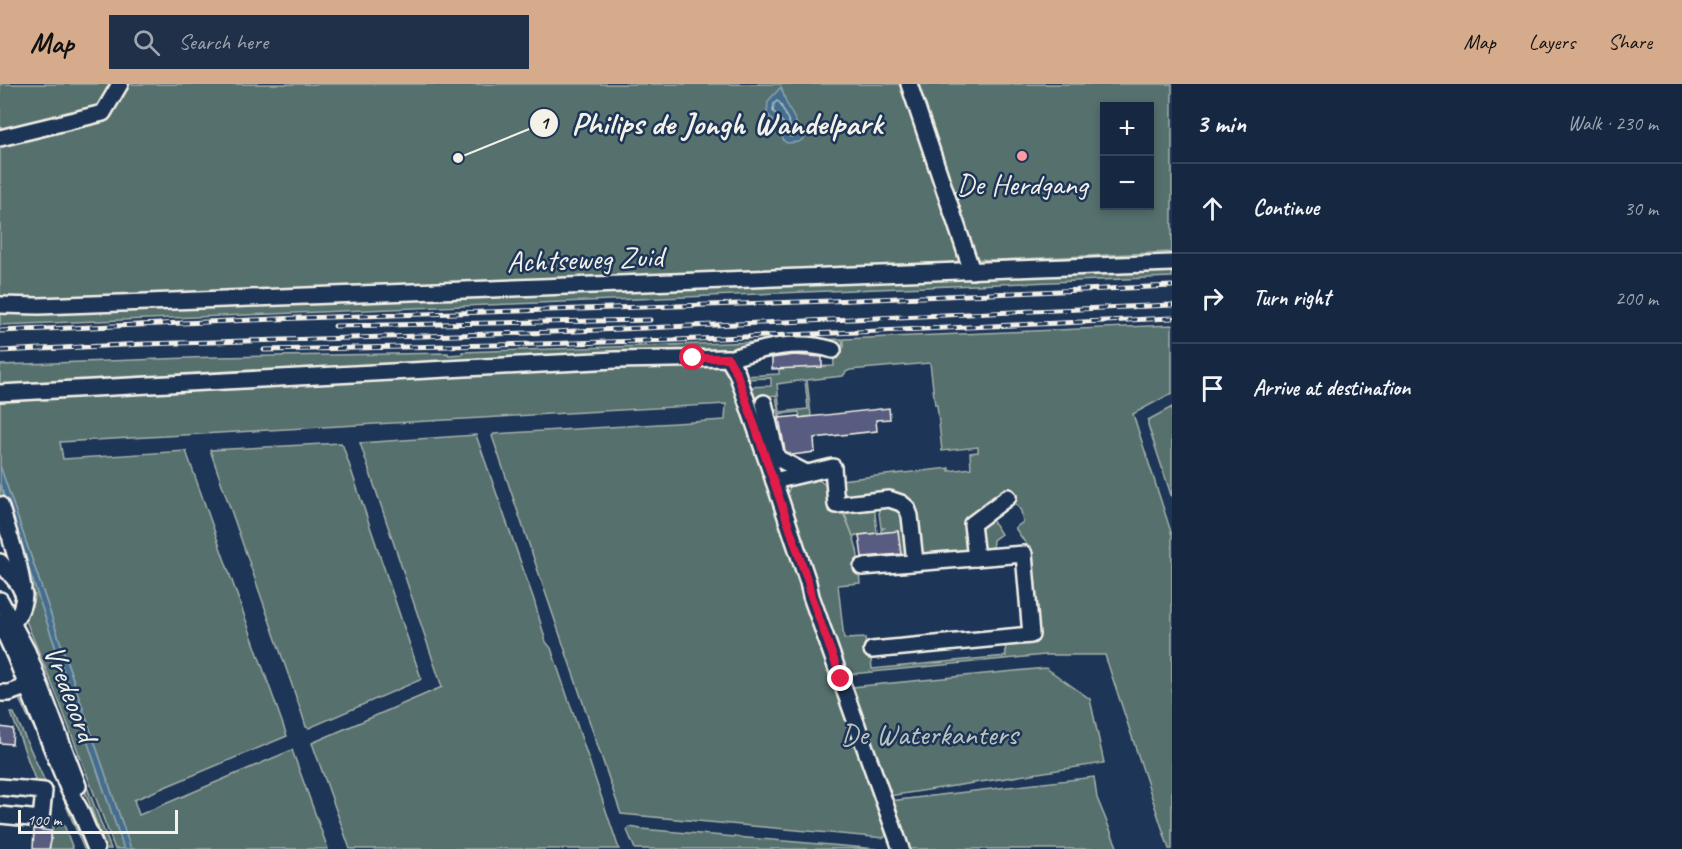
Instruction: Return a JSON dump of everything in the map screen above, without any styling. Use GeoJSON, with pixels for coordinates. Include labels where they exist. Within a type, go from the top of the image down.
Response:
{"type":"FeatureCollection","features":[{"type":"Feature","properties":{"kind":"street"},"geometry":{"type":"LineString","coordinates":[[0,138],[103,113],[120,84]]}},
{"type":"Feature","properties":{"kind":"street"},"geometry":{"type":"LineString","coordinates":[[909,84],[972,271]]}},
{"type":"Feature","properties":{"kind":"street","name":"Achtseweg Zuid"},"geometry":{"type":"LineString","coordinates":[[0,305],[94,304],[1172,263]]}},
{"type":"Feature","properties":{"kind":"street"},"geometry":{"type":"LineString","coordinates":[[729,360],[772,347],[817,345],[834,350]]}},
{"type":"Feature","properties":{"kind":"street"},"geometry":{"type":"LineString","coordinates":[[0,393],[615,360],[728,358],[745,383],[811,596],[901,849]]}},
{"type":"Feature","properties":{"kind":"street"},"geometry":{"type":"LineString","coordinates":[[764,402],[777,458],[806,473]]}},
{"type":"Feature","properties":{"kind":"street"},"geometry":{"type":"LineString","coordinates":[[774,481],[833,467],[836,505],[889,499],[901,503],[907,508],[910,516],[915,562]]}},
{"type":"Feature","properties":{"kind":"street"},"geometry":{"type":"LineString","coordinates":[[976,558],[972,524],[1008,497]]}},
{"type":"Feature","properties":{"kind":"street"},"geometry":{"type":"LineString","coordinates":[[0,506],[19,567],[23,591],[23,602],[5,626]]}},
{"type":"Feature","properties":{"kind":"street"},"geometry":{"type":"LineString","coordinates":[[862,567],[1024,554],[1031,634],[872,650]]}},
{"type":"Feature","properties":{"kind":"street"},"geometry":{"type":"LineString","coordinates":[[0,562],[23,591]]}},
{"type":"Feature","properties":{"kind":"street","name":"Vredeoord"},"geometry":{"type":"LineString","coordinates":[[0,600],[5,626],[77,783],[81,798],[80,810],[96,849]]}},
{"type":"Feature","properties":{"kind":"street"},"geometry":{"type":"LineString","coordinates":[[0,693],[9,693],[33,685]]}},
{"type":"Feature","properties":{"kind":"street"},"geometry":{"type":"LineString","coordinates":[[0,787],[44,791],[41,819],[0,815]]}},
{"type":"Feature","properties":{"kind":"green space"},"geometry":{"type":"Polygon","coordinates":[[[0,84],[906,84],[962,258],[957,257],[959,261],[945,263],[945,266],[40,300],[0,299],[0,84]]]}},
{"type":"Feature","properties":{"kind":"green space","name":"De Herdgang"},"geometry":{"type":"Polygon","coordinates":[[[914,84],[1172,84],[1172,252],[977,259],[974,257],[914,84]]]}},
{"type":"Feature","properties":{"kind":"green space"},"geometry":{"type":"Polygon","coordinates":[[[1172,269],[1172,277],[0,325],[0,311],[979,277],[980,279],[992,278],[992,276],[1172,269]]]}},
{"type":"Feature","properties":{"kind":"green space"},"geometry":{"type":"Polygon","coordinates":[[[1172,325],[1172,393],[1133,414],[1172,535],[1172,849],[1169,849],[1105,655],[1045,655],[842,675],[786,495],[790,487],[810,479],[823,483],[836,499],[855,543],[860,583],[838,585],[844,639],[865,638],[867,658],[871,658],[872,669],[1006,656],[1005,641],[1035,638],[1026,544],[1015,528],[1023,522],[1021,511],[1008,493],[969,521],[968,551],[926,557],[918,551],[910,506],[849,497],[842,490],[840,480],[949,468],[949,471],[971,468],[970,453],[978,452],[978,447],[942,451],[930,363],[850,370],[843,376],[807,380],[811,416],[800,418],[799,412],[780,414],[779,418],[776,395],[754,398],[759,421],[786,471],[772,465],[745,387],[771,386],[771,378],[743,379],[744,376],[779,374],[779,368],[834,366],[833,348],[735,355],[0,389],[0,365],[215,357],[448,353],[448,355],[462,354],[462,352],[842,339],[844,347],[844,339],[1172,325]],[[805,380],[777,384],[780,412],[808,409],[805,380]]]}},
{"type":"Feature","properties":{"kind":"green space"},"geometry":{"type":"Polygon","coordinates":[[[711,361],[729,366],[805,584],[800,589],[886,835],[884,838],[621,814],[492,436],[494,434],[725,420],[726,404],[60,442],[63,459],[186,451],[287,736],[134,800],[139,815],[292,750],[328,849],[131,849],[0,466],[0,397],[711,361]]]}},
{"type":"Feature","properties":{"kind":"green space"},"geometry":{"type":"Polygon","coordinates":[[[1172,407],[1172,498],[1148,420],[1172,407]]]}},
{"type":"Feature","properties":{"kind":"green space"},"geometry":{"type":"Polygon","coordinates":[[[476,435],[619,849],[350,849],[312,743],[442,687],[360,443],[476,435]]]}},
{"type":"Feature","properties":{"kind":"green space"},"geometry":{"type":"Polygon","coordinates":[[[341,443],[421,678],[309,728],[306,727],[210,450],[341,443]]]}},
{"type":"Feature","properties":{"kind":"green space"},"geometry":{"type":"Polygon","coordinates":[[[0,484],[124,849],[115,849],[24,616],[27,605],[32,606],[35,595],[30,593],[0,496],[0,484]]]}},
{"type":"Feature","properties":{"kind":"green space"},"geometry":{"type":"Polygon","coordinates":[[[874,504],[877,533],[853,536],[842,507],[874,504]]]}},
{"type":"Feature","properties":{"kind":"green space"},"geometry":{"type":"Polygon","coordinates":[[[878,504],[902,508],[907,553],[903,558],[887,558],[901,556],[898,531],[881,533],[884,528],[881,528],[878,504]]]}},
{"type":"Feature","properties":{"kind":"green space"},"geometry":{"type":"Polygon","coordinates":[[[1000,506],[1004,511],[992,520],[1001,534],[993,540],[992,552],[978,553],[975,524],[1000,506]]]}},
{"type":"Feature","properties":{"kind":"green space"},"geometry":{"type":"Polygon","coordinates":[[[22,622],[111,849],[106,849],[82,783],[20,631],[22,622]]]}},
{"type":"Feature","properties":{"kind":"green space","name":"De Waterkanters"},"geometry":{"type":"Polygon","coordinates":[[[1046,668],[1090,699],[1104,763],[889,796],[852,687],[1046,668]]]}},
{"type":"Feature","properties":{"kind":"green space"},"geometry":{"type":"Polygon","coordinates":[[[27,698],[88,849],[84,849],[36,732],[20,701],[27,698]]]}},
{"type":"Feature","properties":{"kind":"green space"},"geometry":{"type":"Polygon","coordinates":[[[11,713],[14,713],[47,786],[37,785],[11,713]]]}},
{"type":"Feature","properties":{"kind":"green space"},"geometry":{"type":"Polygon","coordinates":[[[1094,777],[1097,798],[1118,849],[907,849],[890,801],[1094,777]]]}},
{"type":"Feature","properties":{"kind":"green space"},"geometry":{"type":"Polygon","coordinates":[[[53,824],[64,825],[73,849],[50,849],[53,824]]]}},
{"type":"Feature","properties":{"kind":"green space"},"geometry":{"type":"Polygon","coordinates":[[[630,827],[878,849],[635,849],[627,830],[630,827]]]}},
{"type":"Feature","properties":{"kind":"water"},"geometry":{"type":"Polygon","coordinates":[[[781,87],[804,138],[799,142],[784,141],[777,126],[767,113],[768,101],[781,87]]]}},
{"type":"Feature","properties":{"kind":"water"},"geometry":{"type":"Polygon","coordinates":[[[0,466],[131,849],[124,849],[0,484],[0,466]]]}},
{"type":"Feature","properties":{"kind":"building"},"geometry":{"type":"Polygon","coordinates":[[[794,355],[822,357],[822,367],[772,369],[772,358],[794,355]]]}},
{"type":"Feature","properties":{"kind":"building"},"geometry":{"type":"Polygon","coordinates":[[[889,408],[890,419],[876,420],[877,431],[814,438],[815,452],[792,455],[785,451],[779,418],[799,416],[799,418],[889,408]]]}},
{"type":"Feature","properties":{"kind":"building"},"geometry":{"type":"Polygon","coordinates":[[[898,531],[901,554],[862,557],[859,535],[898,531]]]}},
{"type":"Feature","properties":{"kind":"building"},"geometry":{"type":"Polygon","coordinates":[[[0,727],[13,729],[12,744],[0,743],[0,727]]]}},
{"type":"Feature","properties":{"kind":"building"},"geometry":{"type":"Polygon","coordinates":[[[34,829],[51,831],[49,849],[33,849],[34,829]]]}},
{"type":"Feature","properties":{"kind":"railway"},"geometry":{"type":"LineString","coordinates":[[0,331],[300,318],[830,301],[1172,286]]}},
{"type":"Feature","properties":{"kind":"railway"},"geometry":{"type":"LineString","coordinates":[[0,351],[144,344],[529,333],[1172,305]]}},
{"type":"Feature","properties":{"kind":"railway"},"geometry":{"type":"LineString","coordinates":[[264,350],[676,340],[1172,318]]}},
{"type":"Feature","properties":{"kind":"railway"},"geometry":{"type":"LineString","coordinates":[[335,326],[650,320]]}},
{"type":"Feature","properties":{"kind":"place","name":"De Herdgang"},"geometry":{"type":"Point","coordinates":[1022,156]}},
{"type":"Feature","properties":{"kind":"place","name":"Philips de Jongh Wandelpark"},"geometry":{"type":"Point","coordinates":[458,158]}},
{"type":"Feature","properties":{"kind":"route"},"geometry":{"type":"LineString","coordinates":[[693,358],[728,358],[737,374],[841,679]]}}]}
